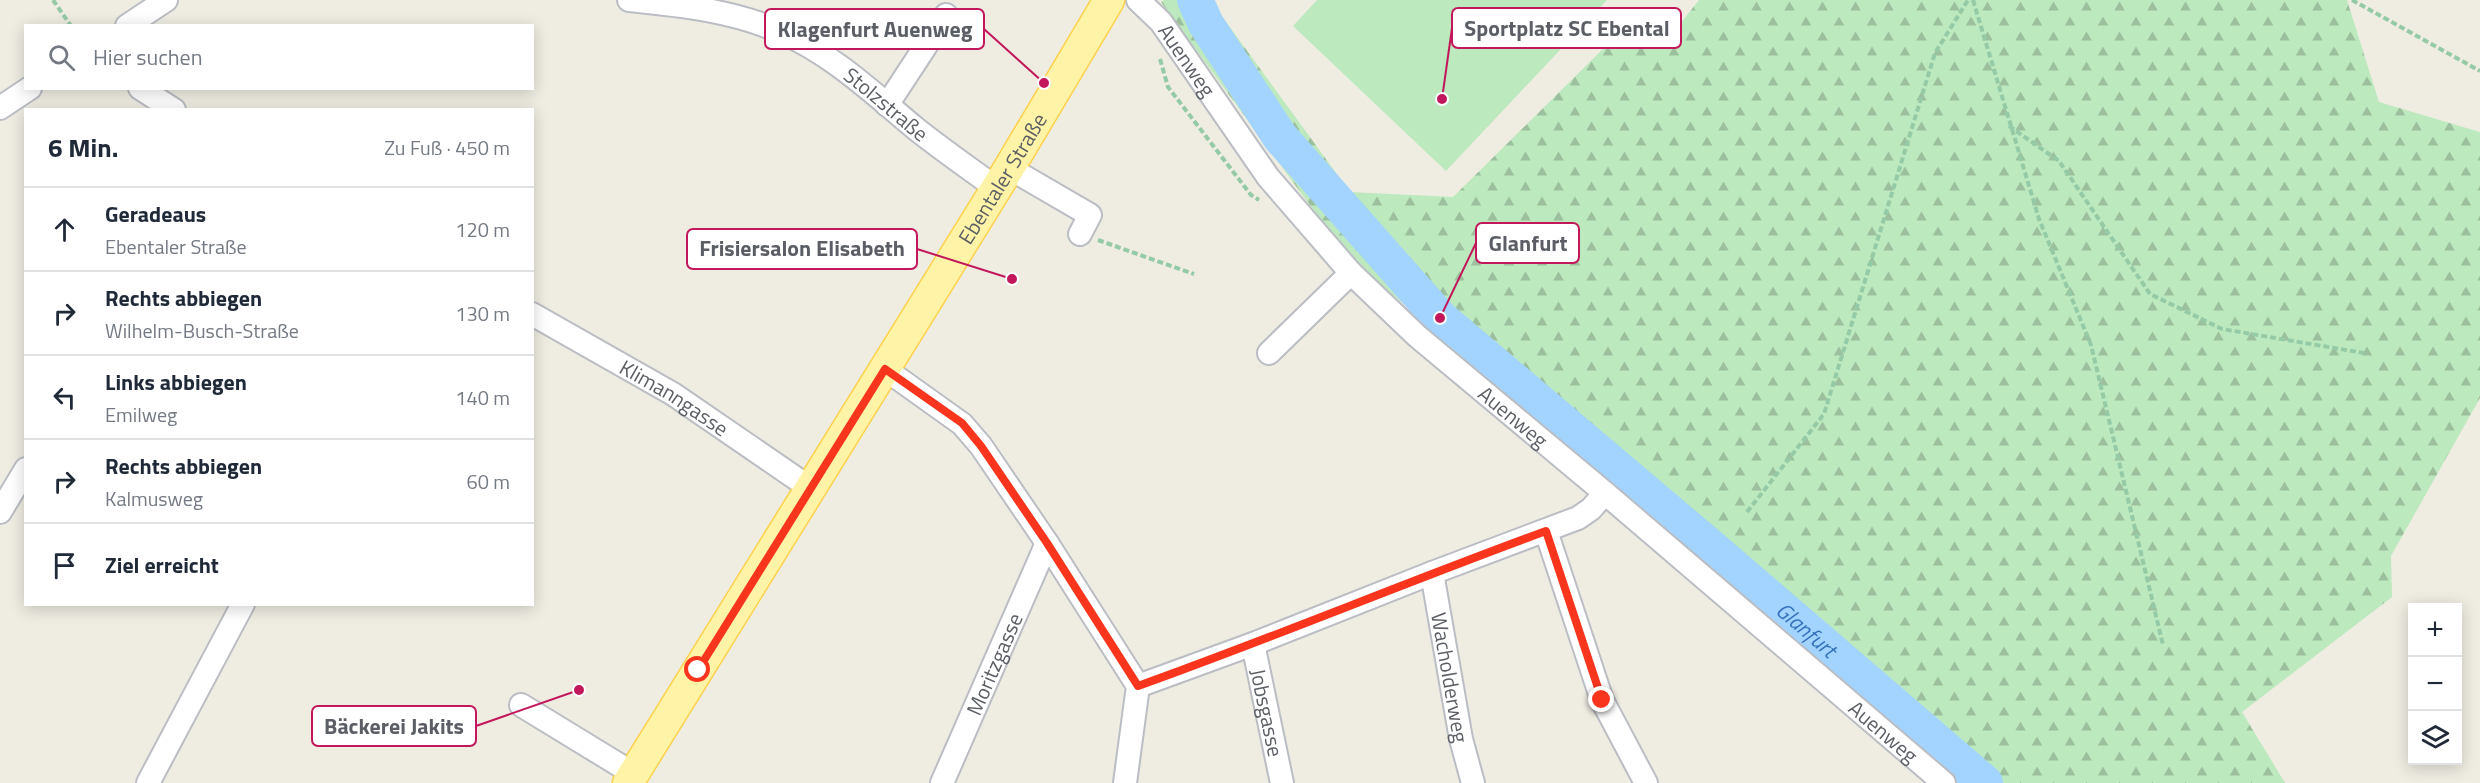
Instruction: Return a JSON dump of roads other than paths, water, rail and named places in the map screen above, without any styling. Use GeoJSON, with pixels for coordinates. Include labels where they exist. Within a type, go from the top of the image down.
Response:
{"type":"FeatureCollection","features":[{"type":"Feature","properties":{"kind":"main road","name":"Ebentaler Straße"},"geometry":{"type":"LineString","coordinates":[[631,778],[1002,178],[1106,1]]}},
{"type":"Feature","properties":{"kind":"street"},"geometry":{"type":"LineString","coordinates":[[131,24],[166,0]]}},
{"type":"Feature","properties":{"kind":"street","name":"Stolzstraße"},"geometry":{"type":"LineString","coordinates":[[629,0],[713,6],[772,28],[824,54],[886,105],[1002,178],[1090,215],[1080,234]]}},
{"type":"Feature","properties":{"kind":"street","name":"Auenweg"},"geometry":{"type":"LineString","coordinates":[[1138,0],[1161,22],[1268,177],[1351,273],[1417,336],[1944,783]]}},
{"type":"Feature","properties":{"kind":"street"},"geometry":{"type":"LineString","coordinates":[[886,105],[946,15]]}},
{"type":"Feature","properties":{"kind":"street"},"geometry":{"type":"LineString","coordinates":[[0,108],[27,90]]}},
{"type":"Feature","properties":{"kind":"street"},"geometry":{"type":"LineString","coordinates":[[143,90],[171,108]]}},
{"type":"Feature","properties":{"kind":"street"},"geometry":{"type":"LineString","coordinates":[[1269,353],[1351,273]]}},
{"type":"Feature","properties":{"kind":"street","name":"Klimanngasse"},"geometry":{"type":"LineString","coordinates":[[534,315],[673,394],[810,488]]}},
{"type":"Feature","properties":{"kind":"street"},"geometry":{"type":"LineString","coordinates":[[885,369],[962,423],[981,446],[1047,543],[1138,686],[1125,783]]}},
{"type":"Feature","properties":{"kind":"street"},"geometry":{"type":"LineString","coordinates":[[0,512],[24,472]]}},
{"type":"Feature","properties":{"kind":"street"},"geometry":{"type":"LineString","coordinates":[[1138,686],[1253,645],[1432,573],[1578,518],[1591,509],[1605,494]]}},
{"type":"Feature","properties":{"kind":"street"},"geometry":{"type":"LineString","coordinates":[[1546,531],[1602,700],[1646,783]]}},
{"type":"Feature","properties":{"kind":"street","name":"Moritzgasse"},"geometry":{"type":"LineString","coordinates":[[942,783],[1047,543]]}},
{"type":"Feature","properties":{"kind":"street","name":"Wacholderweg"},"geometry":{"type":"LineString","coordinates":[[1432,573],[1461,739],[1473,783]]}},
{"type":"Feature","properties":{"kind":"street"},"geometry":{"type":"LineString","coordinates":[[148,783],[242,606]]}},
{"type":"Feature","properties":{"kind":"street","name":"Jobsgasse"},"geometry":{"type":"LineString","coordinates":[[1253,645],[1282,783]]}},
{"type":"Feature","properties":{"kind":"street"},"geometry":{"type":"LineString","coordinates":[[521,705],[631,778]]}},
{"type":"Feature","properties":{"kind":"waterway","name":"Glanfurt"},"geometry":{"type":"LineString","coordinates":[[1195,0],[1206,24],[1280,137],[1440,318],[1985,783]]}},
{"type":"Feature","properties":{"kind":"place","name":"Klagenfurt Auenweg"},"geometry":{"type":"Point","coordinates":[1044,83]}},
{"type":"Feature","properties":{"kind":"place","name":"Sportplatz SC Ebental"},"geometry":{"type":"Point","coordinates":[1442,99]}},
{"type":"Feature","properties":{"kind":"place","name":"Frisiersalon Elisabeth"},"geometry":{"type":"Point","coordinates":[1012,279]}},
{"type":"Feature","properties":{"kind":"place","name":"Glanfurt"},"geometry":{"type":"Point","coordinates":[1440,318]}},
{"type":"Feature","properties":{"kind":"place","name":"Bäckerei Jakits"},"geometry":{"type":"Point","coordinates":[579,690]}}]}
